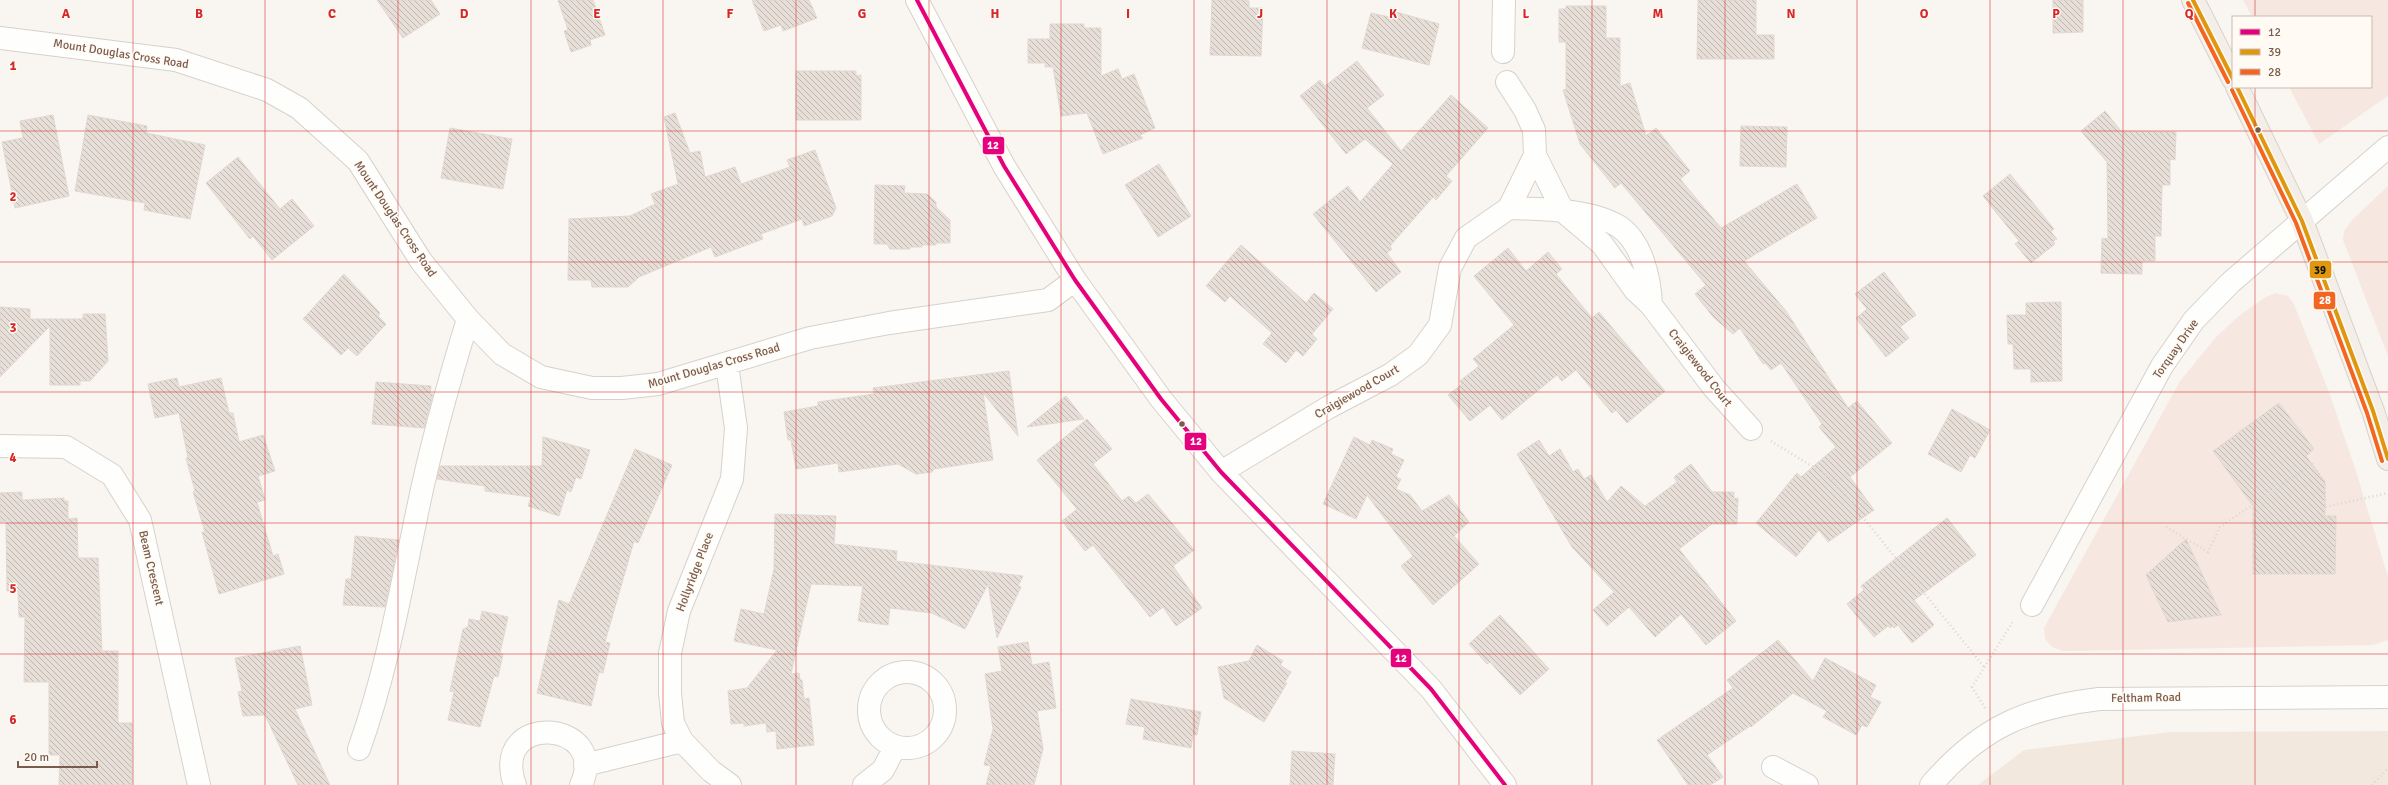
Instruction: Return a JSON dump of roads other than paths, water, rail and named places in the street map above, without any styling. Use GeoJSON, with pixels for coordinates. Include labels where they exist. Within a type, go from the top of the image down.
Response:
{"type":"FeatureCollection","features":[{"type":"Feature","properties":{"kind":"main road"},"geometry":{"type":"LineString","coordinates":[[2193,0],[2232,77]]}},
{"type":"Feature","properties":{"kind":"main road"},"geometry":{"type":"LineString","coordinates":[[2237,88],[2302,221],[2373,411],[2388,459]]}},
{"type":"Feature","properties":{"kind":"street"},"geometry":{"type":"LineString","coordinates":[[917,0],[1004,166],[1074,280],[1161,398],[1221,472],[1431,689],[1505,785]]}},
{"type":"Feature","properties":{"kind":"street"},"geometry":{"type":"LineString","coordinates":[[1503,52],[1504,0]]}},
{"type":"Feature","properties":{"kind":"street","name":"Mount Douglas Cross Road"},"geometry":{"type":"LineString","coordinates":[[0,38],[176,60],[267,90],[298,108],[358,160],[421,261],[468,319],[502,354],[541,377],[592,388],[622,388],[658,384],[727,365],[810,338],[889,323],[1048,300],[1074,280]]}},
{"type":"Feature","properties":{"kind":"street","name":"Craigiewood Court"},"geometry":{"type":"LineString","coordinates":[[1507,82],[1525,110],[1534,130],[1535,155],[1563,211],[1602,244],[1635,290],[1651,305],[1714,388],[1751,429]]}},
{"type":"Feature","properties":{"kind":"street","name":"Torquay Drive"},"geometry":{"type":"LineString","coordinates":[[2032,605],[2162,366],[2194,320],[2230,283],[2388,147]]}},
{"type":"Feature","properties":{"kind":"street","name":"Craigiewood Court"},"geometry":{"type":"LineString","coordinates":[[1221,472],[1329,407],[1390,375],[1418,356],[1440,325],[1450,268],[1466,238],[1509,208],[1535,155]]}},
{"type":"Feature","properties":{"kind":"street"},"geometry":{"type":"LineString","coordinates":[[1509,208],[1563,211]]}},
{"type":"Feature","properties":{"kind":"street"},"geometry":{"type":"LineString","coordinates":[[359,749],[375,705],[406,571],[418,508],[449,381],[468,319]]}},
{"type":"Feature","properties":{"kind":"street","name":"Hollyridge Place"},"geometry":{"type":"LineString","coordinates":[[727,365],[736,428],[732,479],[679,611],[670,653],[673,723],[682,741],[711,771],[730,785]]}},
{"type":"Feature","properties":{"kind":"street","name":"Beam Crescent"},"geometry":{"type":"LineString","coordinates":[[0,446],[66,447],[112,475],[140,520],[199,785]]}},
{"type":"Feature","properties":{"kind":"street","name":"Feltham Road"},"geometry":{"type":"LineString","coordinates":[[1931,785],[1952,760],[1997,727],[2027,714],[2060,704],[2099,699],[2388,697]]}},
{"type":"Feature","properties":{"kind":"street"},"geometry":{"type":"LineString","coordinates":[[515,785],[511,774],[511,762],[515,751],[522,741],[532,734],[544,731],[566,736],[576,743],[582,753],[583,775],[682,741]]}},
{"type":"Feature","properties":{"kind":"street"},"geometry":{"type":"LineString","coordinates":[[864,785],[883,770],[895,747]]}},
{"type":"Feature","properties":{"kind":"street"},"geometry":{"type":"LineString","coordinates":[[1773,767],[1807,785]]}}]}
